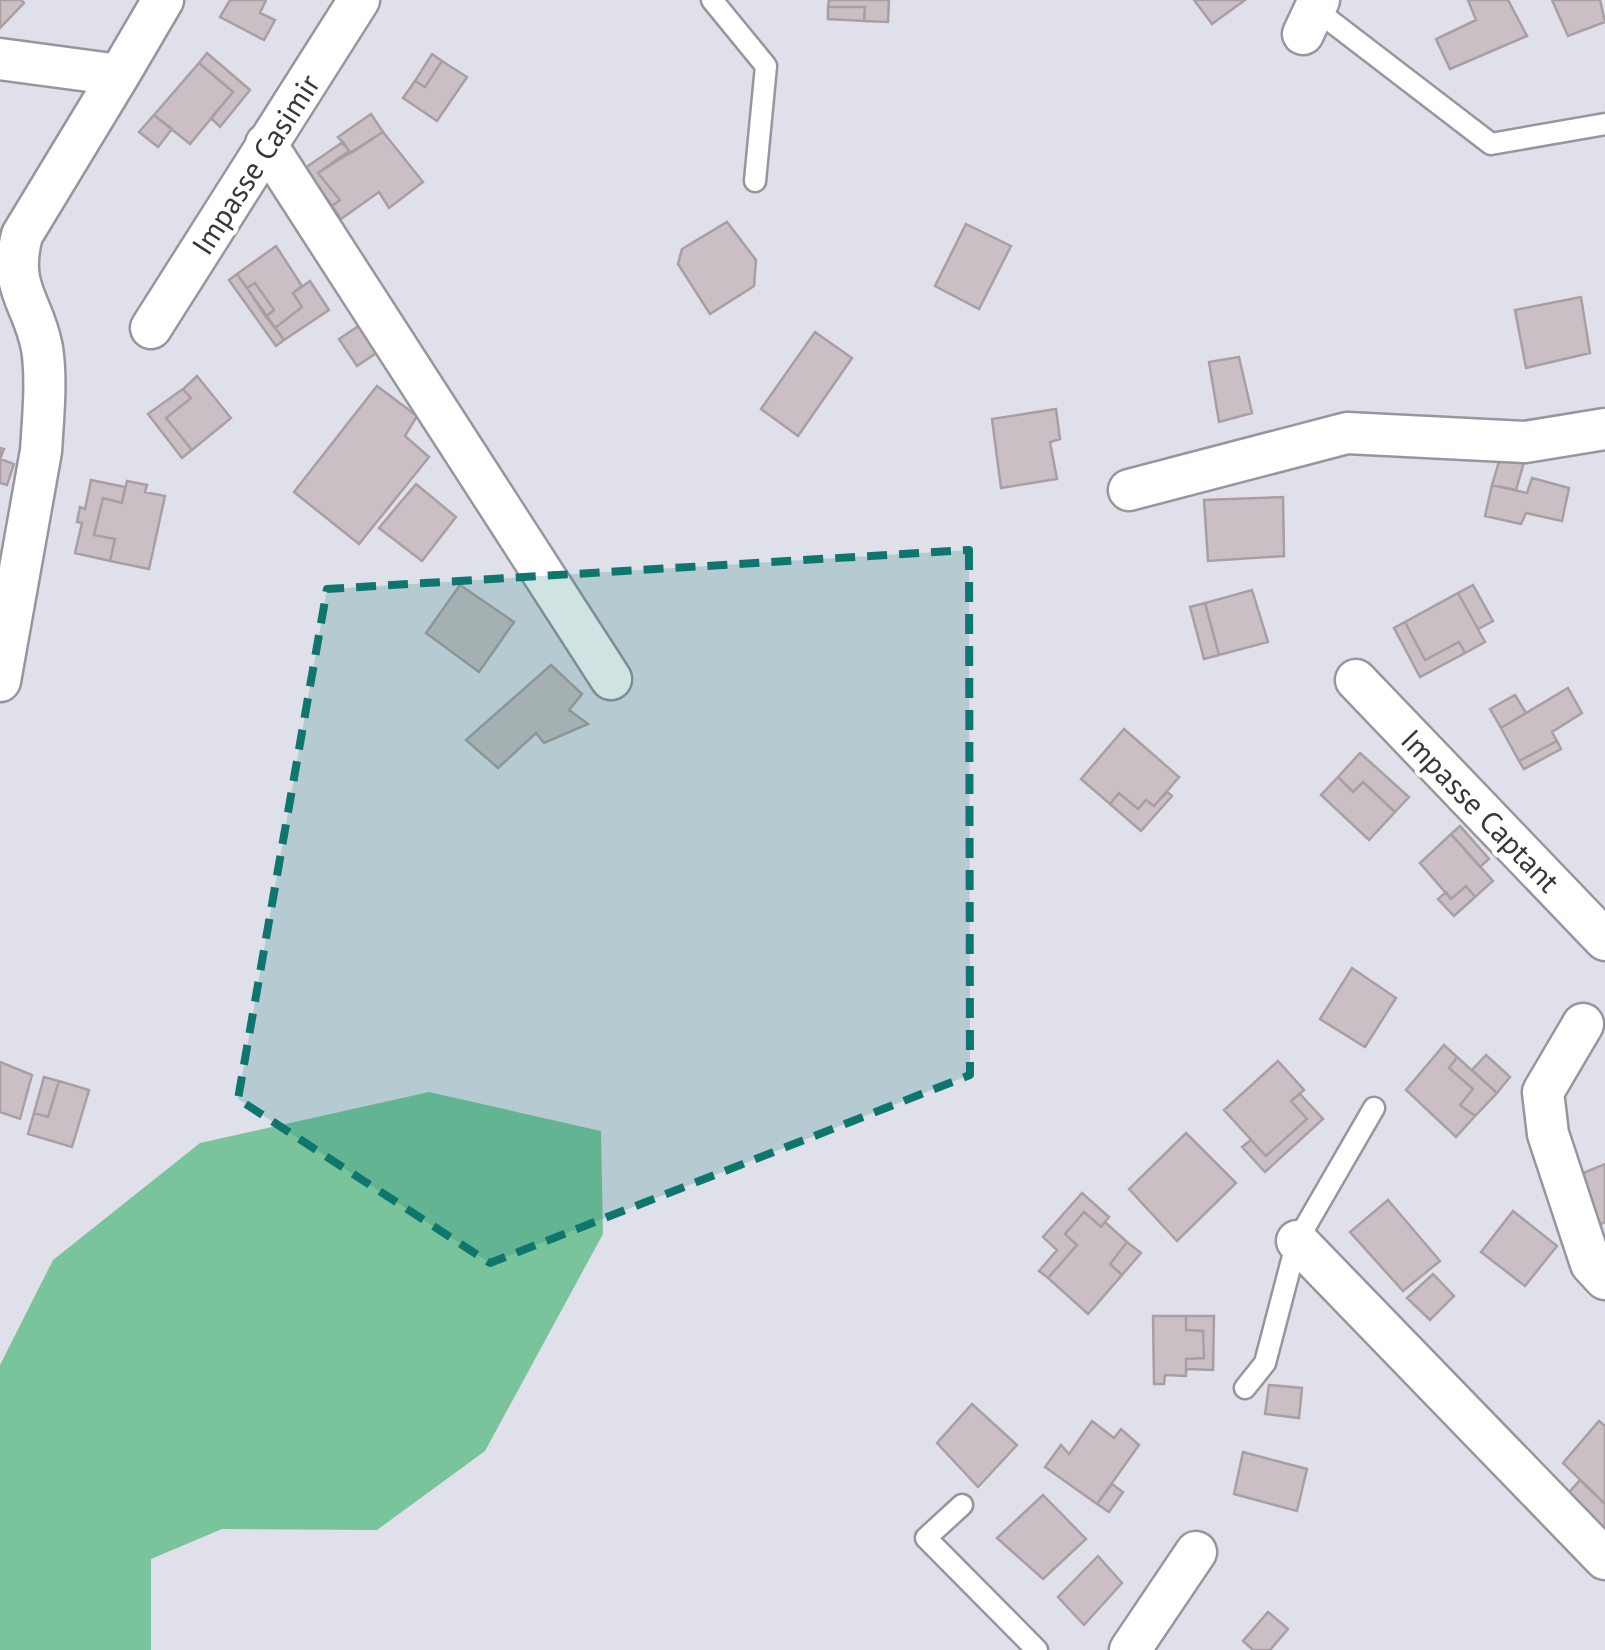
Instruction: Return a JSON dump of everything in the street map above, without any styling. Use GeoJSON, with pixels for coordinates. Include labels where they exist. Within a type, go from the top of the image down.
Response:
{"type":"FeatureCollection","features":[{"type":"Feature","properties":{"kind":"street"},"geometry":{"type":"LineString","coordinates":[[0,681],[43,421],[42,348],[15,269],[16,254],[31,218],[164,0]]}},
{"type":"Feature","properties":{"kind":"street","name":"Impasse Casimir"},"geometry":{"type":"LineString","coordinates":[[151,328],[359,0]]}},
{"type":"Feature","properties":{"kind":"street"},"geometry":{"type":"LineString","coordinates":[[0,60],[118,75]]}},
{"type":"Feature","properties":{"kind":"street"},"geometry":{"type":"LineString","coordinates":[[266,144],[610,679]]}},
{"type":"Feature","properties":{"kind":"street"},"geometry":{"type":"LineString","coordinates":[[1130,490],[1347,433],[1524,442],[1605,429]]}},
{"type":"Feature","properties":{"kind":"street","name":"Impasse Captant"},"geometry":{"type":"LineString","coordinates":[[1356,680],[1605,940]]}},
{"type":"Feature","properties":{"kind":"street"},"geometry":{"type":"LineString","coordinates":[[1583,1024],[1544,1092],[1548,1134],[1591,1264],[1605,1280]]}},
{"type":"Feature","properties":{"kind":"street"},"geometry":{"type":"LineString","coordinates":[[1296,1242],[1605,1558]]}},
{"type":"Feature","properties":{"kind":"street"},"geometry":{"type":"LineString","coordinates":[[1130,1650],[1196,1552]]}},
{"type":"Feature","properties":{"kind":"lane"},"geometry":{"type":"LineString","coordinates":[[712,0],[766,66],[754,181]]}},
{"type":"Feature","properties":{"kind":"lane"},"geometry":{"type":"LineString","coordinates":[[1312,14],[1491,144],[1605,124]]}},
{"type":"Feature","properties":{"kind":"lane"},"geometry":{"type":"LineString","coordinates":[[1245,1388],[1265,1364],[1296,1242],[1374,1108]]}},
{"type":"Feature","properties":{"kind":"lane"},"geometry":{"type":"LineString","coordinates":[[962,1505],[926,1538],[1037,1650]]}},
{"type":"Feature","properties":{"kind":"highlighted area"},"geometry":{"type":"Polygon","coordinates":[[[969,550],[970,1075],[490,1263],[238,1099],[327,589],[969,550]]]}},
{"type":"Feature","properties":{"kind":"green space"},"geometry":{"type":"Polygon","coordinates":[[[429,1092],[601,1131],[603,1234],[485,1451],[377,1530],[222,1529],[151,1559],[151,1650],[0,1650],[0,1365],[53,1260],[200,1143],[429,1092]]]}},
{"type":"Feature","properties":{"kind":"building"},"geometry":{"type":"Polygon","coordinates":[[[0,0],[24,3],[0,28],[0,0]]]}},
{"type":"Feature","properties":{"kind":"building"},"geometry":{"type":"Polygon","coordinates":[[[230,0],[266,0],[260,13],[275,20],[264,40],[220,17],[230,0]]]}},
{"type":"Feature","properties":{"kind":"building"},"geometry":{"type":"Polygon","coordinates":[[[829,0],[889,0],[888,22],[864,21],[865,7],[828,7],[829,0]]]}},
{"type":"Feature","properties":{"kind":"building"},"geometry":{"type":"Polygon","coordinates":[[[1194,0],[1245,0],[1212,24],[1194,0]]]}},
{"type":"Feature","properties":{"kind":"building"},"geometry":{"type":"Polygon","coordinates":[[[1468,0],[1508,0],[1527,36],[1450,69],[1436,39],[1476,20],[1468,0]]]}},
{"type":"Feature","properties":{"kind":"building"},"geometry":{"type":"Polygon","coordinates":[[[1552,0],[1600,0],[1605,22],[1568,36],[1552,0]]]}},
{"type":"Feature","properties":{"kind":"building"},"geometry":{"type":"Polygon","coordinates":[[[828,7],[865,7],[864,21],[828,19],[828,7]]]}},
{"type":"Feature","properties":{"kind":"building"},"geometry":{"type":"Polygon","coordinates":[[[207,53],[250,90],[220,127],[211,118],[233,92],[199,63],[207,53]]]}},
{"type":"Feature","properties":{"kind":"building"},"geometry":{"type":"Polygon","coordinates":[[[432,54],[442,61],[425,87],[415,81],[432,54]]]}},
{"type":"Feature","properties":{"kind":"building"},"geometry":{"type":"Polygon","coordinates":[[[442,61],[467,77],[437,121],[403,98],[415,81],[425,87],[442,61]]]}},
{"type":"Feature","properties":{"kind":"building"},"geometry":{"type":"Polygon","coordinates":[[[199,63],[233,92],[190,144],[154,115],[199,63]]]}},
{"type":"Feature","properties":{"kind":"building"},"geometry":{"type":"Polygon","coordinates":[[[371,114],[383,132],[351,153],[338,137],[371,114]]]}},
{"type":"Feature","properties":{"kind":"building"},"geometry":{"type":"Polygon","coordinates":[[[154,115],[172,129],[158,147],[139,132],[154,115]]]}},
{"type":"Feature","properties":{"kind":"building"},"geometry":{"type":"Polygon","coordinates":[[[383,132],[423,182],[389,208],[379,192],[341,219],[332,206],[340,200],[318,173],[383,132]]]}},
{"type":"Feature","properties":{"kind":"building"},"geometry":{"type":"Polygon","coordinates":[[[343,142],[349,151],[318,173],[340,200],[332,206],[305,168],[343,142]]]}},
{"type":"Feature","properties":{"kind":"building"},"geometry":{"type":"Polygon","coordinates":[[[727,222],[756,260],[754,286],[710,314],[678,264],[682,249],[727,222]]]}},
{"type":"Feature","properties":{"kind":"building"},"geometry":{"type":"Polygon","coordinates":[[[966,224],[1011,246],[979,309],[935,286],[966,224]]]}},
{"type":"Feature","properties":{"kind":"building"},"geometry":{"type":"Polygon","coordinates":[[[276,246],[302,286],[293,293],[302,307],[275,328],[266,317],[274,310],[255,283],[247,288],[237,274],[276,246]]]}},
{"type":"Feature","properties":{"kind":"building"},"geometry":{"type":"Polygon","coordinates":[[[237,274],[284,340],[276,346],[229,280],[237,274]]]}},
{"type":"Feature","properties":{"kind":"building"},"geometry":{"type":"Polygon","coordinates":[[[310,281],[329,310],[284,340],[275,328],[302,307],[293,293],[310,281]]]}},
{"type":"Feature","properties":{"kind":"building"},"geometry":{"type":"Polygon","coordinates":[[[255,283],[274,310],[266,317],[247,288],[255,283]]]}},
{"type":"Feature","properties":{"kind":"building"},"geometry":{"type":"Polygon","coordinates":[[[1581,297],[1590,353],[1526,368],[1515,310],[1581,297]]]}},
{"type":"Feature","properties":{"kind":"building"},"geometry":{"type":"Polygon","coordinates":[[[366,321],[384,348],[357,366],[339,339],[366,321]]]}},
{"type":"Feature","properties":{"kind":"building"},"geometry":{"type":"Polygon","coordinates":[[[815,332],[852,358],[798,436],[761,409],[815,332]]]}},
{"type":"Feature","properties":{"kind":"building"},"geometry":{"type":"Polygon","coordinates":[[[1239,357],[1252,413],[1219,422],[1209,362],[1239,357]]]}},
{"type":"Feature","properties":{"kind":"building"},"geometry":{"type":"Polygon","coordinates":[[[197,376],[231,418],[192,450],[166,418],[191,398],[183,389],[197,376]]]}},
{"type":"Feature","properties":{"kind":"building"},"geometry":{"type":"Polygon","coordinates":[[[377,386],[417,416],[405,436],[429,457],[359,544],[294,492],[377,386]]]}},
{"type":"Feature","properties":{"kind":"building"},"geometry":{"type":"Polygon","coordinates":[[[183,389],[191,398],[166,418],[192,450],[182,458],[148,414],[183,389]]]}},
{"type":"Feature","properties":{"kind":"building"},"geometry":{"type":"Polygon","coordinates":[[[1056,409],[1060,439],[1050,442],[1057,479],[1001,488],[992,419],[1056,409]]]}},
{"type":"Feature","properties":{"kind":"building"},"geometry":{"type":"Polygon","coordinates":[[[1501,455],[1524,462],[1516,490],[1492,485],[1501,455]]]}},
{"type":"Feature","properties":{"kind":"building"},"geometry":{"type":"Polygon","coordinates":[[[0,459],[14,464],[7,485],[0,483],[0,459]]]}},
{"type":"Feature","properties":{"kind":"building"},"geometry":{"type":"Polygon","coordinates":[[[1532,478],[1569,488],[1562,521],[1526,513],[1521,524],[1485,516],[1492,485],[1527,493],[1532,478]]]}},
{"type":"Feature","properties":{"kind":"building"},"geometry":{"type":"Polygon","coordinates":[[[91,480],[125,487],[122,503],[103,498],[94,535],[115,539],[110,561],[75,553],[82,523],[77,522],[80,507],[85,509],[91,480]]]}},
{"type":"Feature","properties":{"kind":"building"},"geometry":{"type":"Polygon","coordinates":[[[127,481],[147,485],[145,492],[165,496],[149,569],[110,561],[115,539],[94,535],[103,498],[122,503],[127,481]]]}},
{"type":"Feature","properties":{"kind":"building"},"geometry":{"type":"Polygon","coordinates":[[[416,484],[456,517],[422,561],[379,528],[416,484]]]}},
{"type":"Feature","properties":{"kind":"building"},"geometry":{"type":"Polygon","coordinates":[[[1283,497],[1284,556],[1208,561],[1204,500],[1283,497]]]}},
{"type":"Feature","properties":{"kind":"building"},"geometry":{"type":"Polygon","coordinates":[[[460,585],[514,622],[479,672],[426,633],[460,585]]]}},
{"type":"Feature","properties":{"kind":"building"},"geometry":{"type":"Polygon","coordinates":[[[1473,585],[1493,621],[1478,629],[1458,593],[1473,585]]]}},
{"type":"Feature","properties":{"kind":"building"},"geometry":{"type":"Polygon","coordinates":[[[1252,590],[1268,642],[1219,655],[1205,603],[1252,590]]]}},
{"type":"Feature","properties":{"kind":"building"},"geometry":{"type":"Polygon","coordinates":[[[1458,593],[1485,642],[1465,653],[1459,642],[1425,660],[1405,622],[1458,593]]]}},
{"type":"Feature","properties":{"kind":"building"},"geometry":{"type":"Polygon","coordinates":[[[1205,603],[1219,655],[1204,659],[1190,607],[1205,603]]]}},
{"type":"Feature","properties":{"kind":"building"},"geometry":{"type":"Polygon","coordinates":[[[1405,622],[1425,660],[1459,642],[1465,653],[1420,677],[1394,628],[1405,622]]]}},
{"type":"Feature","properties":{"kind":"building"},"geometry":{"type":"Polygon","coordinates":[[[551,665],[582,694],[569,710],[588,724],[544,743],[536,733],[498,768],[466,740],[551,665]]]}},
{"type":"Feature","properties":{"kind":"building"},"geometry":{"type":"Polygon","coordinates":[[[1568,688],[1582,713],[1552,732],[1557,741],[1519,761],[1501,728],[1568,688]]]}},
{"type":"Feature","properties":{"kind":"building"},"geometry":{"type":"Polygon","coordinates":[[[1515,695],[1526,713],[1501,728],[1490,709],[1515,695]]]}},
{"type":"Feature","properties":{"kind":"building"},"geometry":{"type":"Polygon","coordinates":[[[1124,729],[1179,777],[1154,806],[1146,800],[1138,809],[1119,793],[1110,804],[1081,779],[1124,729]]]}},
{"type":"Feature","properties":{"kind":"building"},"geometry":{"type":"Polygon","coordinates":[[[1557,741],[1561,749],[1524,769],[1519,761],[1557,741]]]}},
{"type":"Feature","properties":{"kind":"building"},"geometry":{"type":"Polygon","coordinates":[[[1360,753],[1409,797],[1395,812],[1363,782],[1353,792],[1338,777],[1360,753]]]}},
{"type":"Feature","properties":{"kind":"building"},"geometry":{"type":"Polygon","coordinates":[[[1338,777],[1353,792],[1363,782],[1395,812],[1369,840],[1321,795],[1338,777]]]}},
{"type":"Feature","properties":{"kind":"building"},"geometry":{"type":"Polygon","coordinates":[[[1167,792],[1172,796],[1141,831],[1110,804],[1119,793],[1138,809],[1146,800],[1154,806],[1167,792]]]}},
{"type":"Feature","properties":{"kind":"building"},"geometry":{"type":"Polygon","coordinates":[[[1460,826],[1489,859],[1480,867],[1451,834],[1460,826]]]}},
{"type":"Feature","properties":{"kind":"building"},"geometry":{"type":"Polygon","coordinates":[[[1451,834],[1493,881],[1475,897],[1466,886],[1451,899],[1420,863],[1451,834]]]}},
{"type":"Feature","properties":{"kind":"building"},"geometry":{"type":"Polygon","coordinates":[[[1466,886],[1475,897],[1454,916],[1438,899],[1446,892],[1451,899],[1466,886]]]}},
{"type":"Feature","properties":{"kind":"building"},"geometry":{"type":"Polygon","coordinates":[[[1352,968],[1396,998],[1365,1047],[1320,1019],[1352,968]]]}},
{"type":"Feature","properties":{"kind":"building"},"geometry":{"type":"Polygon","coordinates":[[[1444,1045],[1457,1057],[1449,1068],[1473,1089],[1460,1105],[1475,1116],[1456,1137],[1406,1090],[1444,1045]]]}},
{"type":"Feature","properties":{"kind":"building"},"geometry":{"type":"Polygon","coordinates":[[[1486,1055],[1510,1077],[1497,1093],[1472,1070],[1486,1055]]]}},
{"type":"Feature","properties":{"kind":"building"},"geometry":{"type":"Polygon","coordinates":[[[1457,1057],[1497,1093],[1475,1116],[1460,1105],[1473,1089],[1449,1068],[1457,1057]]]}},
{"type":"Feature","properties":{"kind":"building"},"geometry":{"type":"Polygon","coordinates":[[[1278,1061],[1304,1090],[1291,1101],[1307,1119],[1266,1156],[1224,1110],[1278,1061]]]}},
{"type":"Feature","properties":{"kind":"building"},"geometry":{"type":"Polygon","coordinates":[[[0,1062],[32,1075],[20,1119],[0,1112],[0,1062]]]}},
{"type":"Feature","properties":{"kind":"building"},"geometry":{"type":"Polygon","coordinates":[[[44,1077],[59,1081],[48,1117],[34,1113],[44,1077]]]}},
{"type":"Feature","properties":{"kind":"building"},"geometry":{"type":"Polygon","coordinates":[[[59,1081],[89,1090],[72,1147],[28,1134],[34,1113],[48,1117],[59,1081]]]}},
{"type":"Feature","properties":{"kind":"building"},"geometry":{"type":"Polygon","coordinates":[[[1300,1094],[1323,1119],[1265,1172],[1242,1147],[1251,1140],[1266,1156],[1307,1119],[1291,1101],[1300,1094]]]}},
{"type":"Feature","properties":{"kind":"building"},"geometry":{"type":"Polygon","coordinates":[[[1186,1133],[1236,1183],[1177,1241],[1129,1189],[1186,1133]]]}},
{"type":"Feature","properties":{"kind":"building"},"geometry":{"type":"Polygon","coordinates":[[[1605,1164],[1605,1222],[1597,1226],[1576,1176],[1605,1164]]]}},
{"type":"Feature","properties":{"kind":"building"},"geometry":{"type":"Polygon","coordinates":[[[1082,1193],[1109,1217],[1101,1227],[1084,1212],[1065,1234],[1077,1245],[1048,1278],[1039,1271],[1057,1250],[1043,1237],[1082,1193]]]}},
{"type":"Feature","properties":{"kind":"building"},"geometry":{"type":"Polygon","coordinates":[[[1388,1200],[1440,1261],[1403,1291],[1350,1232],[1388,1200]]]}},
{"type":"Feature","properties":{"kind":"building"},"geometry":{"type":"Polygon","coordinates":[[[1513,1211],[1557,1246],[1525,1286],[1481,1252],[1513,1211]]]}},
{"type":"Feature","properties":{"kind":"building"},"geometry":{"type":"Polygon","coordinates":[[[1084,1212],[1101,1227],[1105,1222],[1127,1242],[1110,1264],[1122,1275],[1088,1314],[1048,1278],[1077,1245],[1065,1234],[1084,1212]]]}},
{"type":"Feature","properties":{"kind":"building"},"geometry":{"type":"Polygon","coordinates":[[[1127,1242],[1141,1253],[1122,1275],[1110,1264],[1127,1242]]]}},
{"type":"Feature","properties":{"kind":"building"},"geometry":{"type":"Polygon","coordinates":[[[1433,1274],[1454,1296],[1430,1320],[1407,1298],[1433,1274]]]}},
{"type":"Feature","properties":{"kind":"building"},"geometry":{"type":"Polygon","coordinates":[[[1153,1316],[1186,1316],[1186,1330],[1203,1331],[1204,1358],[1186,1359],[1186,1376],[1165,1375],[1164,1384],[1154,1384],[1153,1316]]]}},
{"type":"Feature","properties":{"kind":"building"},"geometry":{"type":"Polygon","coordinates":[[[1186,1316],[1214,1316],[1213,1370],[1186,1369],[1186,1359],[1204,1358],[1203,1331],[1186,1330],[1186,1316]]]}},
{"type":"Feature","properties":{"kind":"building"},"geometry":{"type":"Polygon","coordinates":[[[1269,1385],[1302,1388],[1299,1418],[1265,1414],[1269,1385]]]}},
{"type":"Feature","properties":{"kind":"building"},"geometry":{"type":"Polygon","coordinates":[[[972,1404],[1017,1445],[978,1487],[937,1443],[972,1404]]]}},
{"type":"Feature","properties":{"kind":"building"},"geometry":{"type":"Polygon","coordinates":[[[1092,1421],[1114,1438],[1121,1429],[1139,1445],[1097,1504],[1045,1467],[1061,1445],[1069,1454],[1092,1421]]]}},
{"type":"Feature","properties":{"kind":"building"},"geometry":{"type":"Polygon","coordinates":[[[1599,1421],[1605,1426],[1605,1504],[1563,1463],[1599,1421]]]}},
{"type":"Feature","properties":{"kind":"building"},"geometry":{"type":"Polygon","coordinates":[[[1243,1452],[1307,1469],[1297,1511],[1234,1494],[1243,1452]]]}},
{"type":"Feature","properties":{"kind":"building"},"geometry":{"type":"Polygon","coordinates":[[[1580,1480],[1605,1504],[1605,1529],[1601,1533],[1563,1499],[1580,1480]]]}},
{"type":"Feature","properties":{"kind":"building"},"geometry":{"type":"Polygon","coordinates":[[[1112,1484],[1123,1492],[1109,1512],[1097,1504],[1112,1484]]]}},
{"type":"Feature","properties":{"kind":"building"},"geometry":{"type":"Polygon","coordinates":[[[1043,1495],[1086,1539],[1043,1579],[997,1538],[1043,1495]]]}},
{"type":"Feature","properties":{"kind":"building"},"geometry":{"type":"Polygon","coordinates":[[[1098,1556],[1122,1583],[1084,1625],[1058,1597],[1098,1556]]]}},
{"type":"Feature","properties":{"kind":"building"},"geometry":{"type":"Polygon","coordinates":[[[1268,1612],[1288,1629],[1270,1650],[1253,1650],[1243,1641],[1268,1612]]]}}]}
